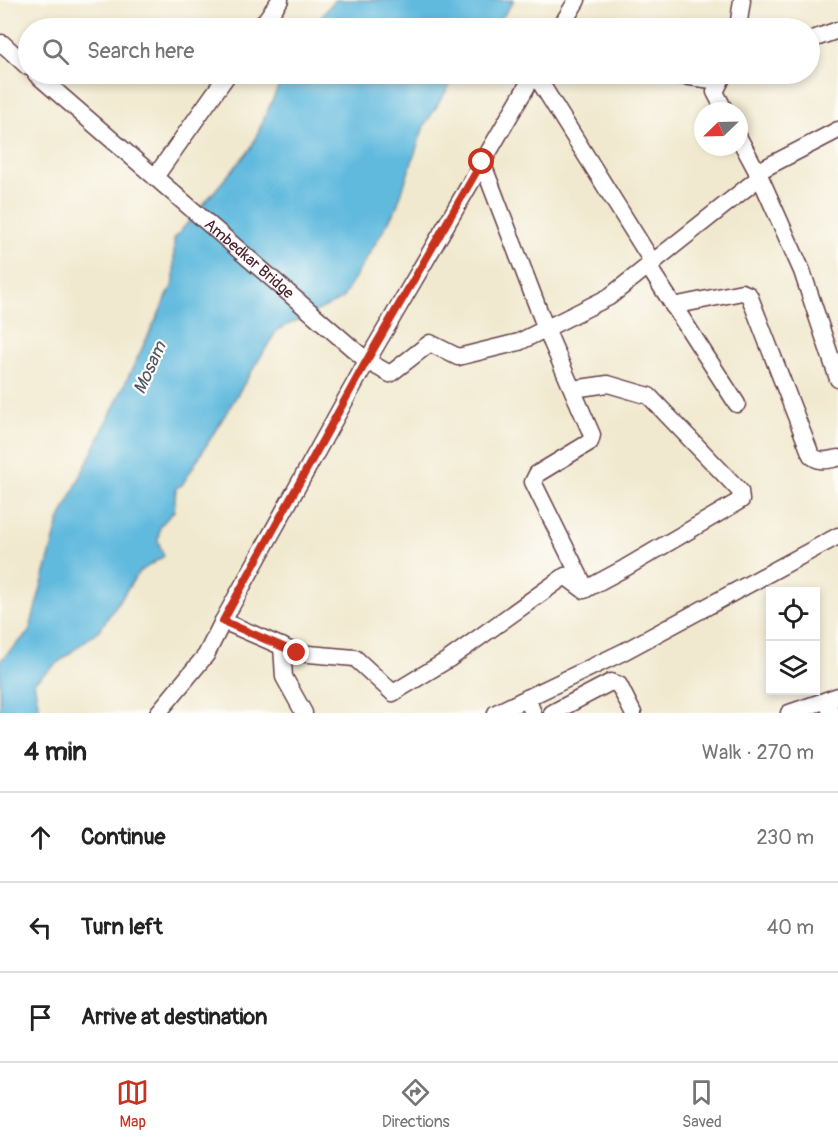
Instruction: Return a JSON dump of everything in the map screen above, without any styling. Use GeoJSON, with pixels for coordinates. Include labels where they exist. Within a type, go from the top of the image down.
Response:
{"type":"FeatureCollection","features":[{"type":"Feature","properties":{"kind":"street"},"geometry":{"type":"LineString","coordinates":[[267,18],[280,0]]}},
{"type":"Feature","properties":{"kind":"street"},"geometry":{"type":"LineString","coordinates":[[566,18],[577,0]]}},
{"type":"Feature","properties":{"kind":"street"},"geometry":{"type":"LineString","coordinates":[[739,18],[742,0]]}},
{"type":"Feature","properties":{"kind":"street"},"geometry":{"type":"LineString","coordinates":[[820,36],[838,30]]}},
{"type":"Feature","properties":{"kind":"street"},"geometry":{"type":"LineString","coordinates":[[1,43],[18,58]]}},
{"type":"Feature","properties":{"kind":"street","name":"Ambedkar Bridge"},"geometry":{"type":"LineString","coordinates":[[48,84],[331,330],[367,360],[390,374],[430,343],[458,357],[519,342],[546,328]]}},
{"type":"Feature","properties":{"kind":"street"},"geometry":{"type":"LineString","coordinates":[[161,182],[222,84]]}},
{"type":"Feature","properties":{"kind":"street"},"geometry":{"type":"LineString","coordinates":[[158,713],[206,655],[367,360],[529,84]]}},
{"type":"Feature","properties":{"kind":"street"},"geometry":{"type":"LineString","coordinates":[[541,84],[673,306],[736,404]]}},
{"type":"Feature","properties":{"kind":"street"},"geometry":{"type":"LineString","coordinates":[[718,84],[715,92],[720,102]]}},
{"type":"Feature","properties":{"kind":"street"},"geometry":{"type":"LineString","coordinates":[[546,328],[609,297],[758,175],[838,130]]}},
{"type":"Feature","properties":{"kind":"street"},"geometry":{"type":"LineString","coordinates":[[748,156],[802,271],[838,379]]}},
{"type":"Feature","properties":{"kind":"street"},"geometry":{"type":"LineString","coordinates":[[482,162],[546,328],[591,431],[592,439],[537,474],[533,482],[586,589]]}},
{"type":"Feature","properties":{"kind":"street"},"geometry":{"type":"LineString","coordinates":[[673,306],[742,291],[749,295],[811,454],[816,460],[822,461],[838,458]]}},
{"type":"Feature","properties":{"kind":"street"},"geometry":{"type":"LineString","coordinates":[[223,621],[297,653],[355,658],[393,693],[449,659],[565,576],[584,590],[741,500],[741,495],[649,396],[608,384],[573,389]]}},
{"type":"Feature","properties":{"kind":"street"},"geometry":{"type":"LineString","coordinates":[[496,713],[530,706],[623,652],[838,536]]}},
{"type":"Feature","properties":{"kind":"street"},"geometry":{"type":"LineString","coordinates":[[282,646],[284,677],[304,713]]}},
{"type":"Feature","properties":{"kind":"street"},"geometry":{"type":"LineString","coordinates":[[552,713],[611,682],[619,685],[633,713]]}},
{"type":"Feature","properties":{"kind":"street"},"geometry":{"type":"LineString","coordinates":[[789,713],[832,703]]}},
{"type":"Feature","properties":{"kind":"water"},"geometry":{"type":"Polygon","coordinates":[[[335,0],[514,0],[502,18],[320,18],[335,0]]]}},
{"type":"Feature","properties":{"kind":"water","name":"Mosam"},"geometry":{"type":"Polygon","coordinates":[[[280,84],[451,84],[424,126],[396,209],[342,299],[277,330],[182,485],[176,488],[174,511],[160,526],[158,541],[164,556],[139,572],[100,629],[34,682],[39,709],[35,713],[0,713],[0,661],[29,632],[59,521],[174,282],[174,239],[251,148],[280,84]]]}},
{"type":"Feature","properties":{"kind":"route"},"geometry":{"type":"LineString","coordinates":[[297,653],[223,621],[367,360],[482,162]]}}]}
